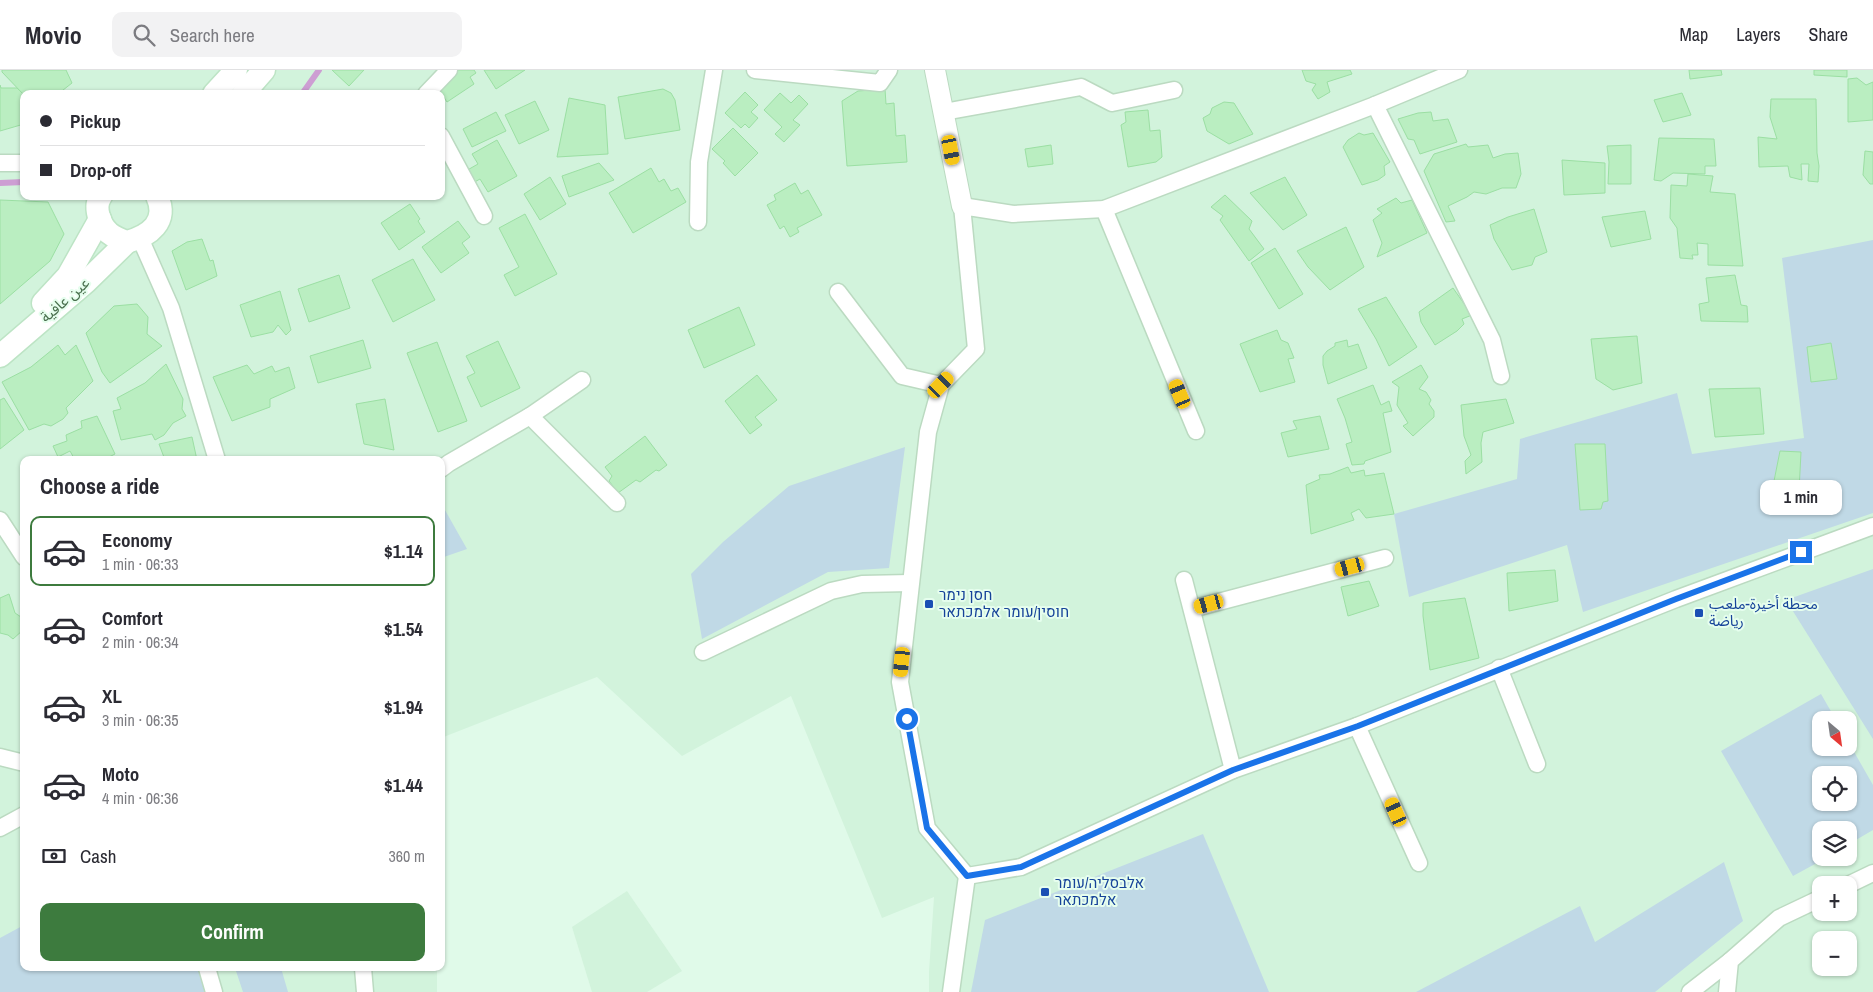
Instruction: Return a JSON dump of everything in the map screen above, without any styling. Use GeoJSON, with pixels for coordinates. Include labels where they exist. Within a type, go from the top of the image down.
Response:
{"type":"FeatureCollection","features":[{"type":"Feature","properties":{"kind":"main road"},"geometry":{"type":"LineString","coordinates":[[218,90],[236,70]]}},
{"type":"Feature","properties":{"kind":"main road"},"geometry":{"type":"LineString","coordinates":[[246,90],[264,70]]}},
{"type":"Feature","properties":{"kind":"main road","name":"عين عافية"},"geometry":{"type":"LineString","coordinates":[[0,356],[133,240],[146,236],[154,229],[158,220],[161,200]]}},
{"type":"Feature","properties":{"kind":"main road"},"geometry":{"type":"LineString","coordinates":[[99,203],[108,232],[133,240]]}},
{"type":"Feature","properties":{"kind":"main road","name":"عين عافية"},"geometry":{"type":"LineString","coordinates":[[0,337],[41,306],[68,276],[99,203]]}},
{"type":"Feature","properties":{"kind":"street"},"geometry":{"type":"LineString","coordinates":[[430,90],[449,70]]}},
{"type":"Feature","properties":{"kind":"street"},"geometry":{"type":"LineString","coordinates":[[698,222],[699,162],[714,70]]}},
{"type":"Feature","properties":{"kind":"street"},"geometry":{"type":"LineString","coordinates":[[755,70],[880,83],[889,70]]}},
{"type":"Feature","properties":{"kind":"street"},"geometry":{"type":"LineString","coordinates":[[935,70],[962,206],[976,349],[941,385],[928,432],[900,682],[927,828],[967,876],[951,992]]}},
{"type":"Feature","properties":{"kind":"street"},"geometry":{"type":"LineString","coordinates":[[962,206],[1013,214],[1104,209],[1375,105],[1459,70]]}},
{"type":"Feature","properties":{"kind":"street"},"geometry":{"type":"LineString","coordinates":[[944,112],[1081,87],[1112,104],[1174,90]]}},
{"type":"Feature","properties":{"kind":"street"},"geometry":{"type":"LineString","coordinates":[[1375,105],[1492,340],[1501,376]]}},
{"type":"Feature","properties":{"kind":"street"},"geometry":{"type":"LineString","coordinates":[[445,143],[484,216]]}},
{"type":"Feature","properties":{"kind":"street"},"geometry":{"type":"LineString","coordinates":[[0,163],[20,163]]}},
{"type":"Feature","properties":{"kind":"street"},"geometry":{"type":"LineString","coordinates":[[1104,209],[1196,431]]}},
{"type":"Feature","properties":{"kind":"street"},"geometry":{"type":"LineString","coordinates":[[133,240],[171,308],[216,456]]}},
{"type":"Feature","properties":{"kind":"street"},"geometry":{"type":"LineString","coordinates":[[838,292],[902,376],[941,385]]}},
{"type":"Feature","properties":{"kind":"street"},"geometry":{"type":"LineString","coordinates":[[445,466],[530,416],[582,380]]}},
{"type":"Feature","properties":{"kind":"street"},"geometry":{"type":"LineString","coordinates":[[530,416],[616,503]]}},
{"type":"Feature","properties":{"kind":"street"},"geometry":{"type":"LineString","coordinates":[[0,520],[20,552]]}},
{"type":"Feature","properties":{"kind":"street"},"geometry":{"type":"LineString","coordinates":[[967,876],[1021,867],[1233,770],[1358,726],[1685,595],[1873,526]]}},
{"type":"Feature","properties":{"kind":"street"},"geometry":{"type":"LineString","coordinates":[[1192,609],[1385,558]]}},
{"type":"Feature","properties":{"kind":"street"},"geometry":{"type":"LineString","coordinates":[[1184,580],[1233,770]]}},
{"type":"Feature","properties":{"kind":"street"},"geometry":{"type":"LineString","coordinates":[[703,652],[831,591],[862,584],[910,583]]}},
{"type":"Feature","properties":{"kind":"street"},"geometry":{"type":"LineString","coordinates":[[1500,668],[1537,764]]}},
{"type":"Feature","properties":{"kind":"street"},"geometry":{"type":"LineString","coordinates":[[1358,726],[1419,863]]}},
{"type":"Feature","properties":{"kind":"street"},"geometry":{"type":"LineString","coordinates":[[0,757],[20,762]]}},
{"type":"Feature","properties":{"kind":"street"},"geometry":{"type":"LineString","coordinates":[[0,828],[20,817]]}},
{"type":"Feature","properties":{"kind":"street"},"geometry":{"type":"LineString","coordinates":[[1857,881],[1873,873]]}},
{"type":"Feature","properties":{"kind":"street"},"geometry":{"type":"LineString","coordinates":[[1690,992],[1730,961],[1779,918],[1812,902]]}},
{"type":"Feature","properties":{"kind":"street"},"geometry":{"type":"LineString","coordinates":[[1727,992],[1730,961]]}},
{"type":"Feature","properties":{"kind":"street"},"geometry":{"type":"LineString","coordinates":[[208,971],[214,992]]}},
{"type":"Feature","properties":{"kind":"street"},"geometry":{"type":"LineString","coordinates":[[363,971],[366,992]]}},
{"type":"Feature","properties":{"kind":"shaded area"},"geometry":{"type":"Polygon","coordinates":[[[0,70],[1873,70],[1873,992],[929,992],[934,897],[882,918],[791,696],[682,756],[597,677],[445,736],[445,456],[20,456],[20,971],[437,971],[437,992],[0,992],[0,70]]]}},
{"type":"Feature","properties":{"kind":"shaded area"},"geometry":{"type":"Polygon","coordinates":[[[1873,240],[1873,513],[1583,612],[1567,545],[1409,597],[1394,514],[1517,479],[1520,439],[1677,393],[1692,454],[1804,438],[1782,258],[1873,240]]]}},
{"type":"Feature","properties":{"kind":"shaded area"},"geometry":{"type":"Polygon","coordinates":[[[905,447],[889,568],[828,572],[702,639],[691,574],[723,542],[789,486],[905,447]]]}},
{"type":"Feature","properties":{"kind":"shaded area"},"geometry":{"type":"Polygon","coordinates":[[[445,510],[467,549],[445,557],[445,510]]]}},
{"type":"Feature","properties":{"kind":"shaded area"},"geometry":{"type":"Polygon","coordinates":[[[1873,569],[1873,739],[1858,715],[1858,711],[1855,711],[1786,600],[1873,569]]]}},
{"type":"Feature","properties":{"kind":"shaded area"},"geometry":{"type":"Polygon","coordinates":[[[1821,694],[1831,711],[1812,711],[1812,756],[1856,756],[1873,785],[1873,830],[1857,839],[1857,821],[1812,821],[1812,866],[1793,876],[1721,751],[1821,694]]]}},
{"type":"Feature","properties":{"kind":"shaded area"},"geometry":{"type":"Polygon","coordinates":[[[1203,834],[1269,992],[971,992],[985,920],[1203,834]]]}},
{"type":"Feature","properties":{"kind":"shaded area"},"geometry":{"type":"Polygon","coordinates":[[[1724,862],[1743,921],[1655,992],[1416,992],[1580,906],[1595,942],[1724,862]]]}},
{"type":"Feature","properties":{"kind":"shaded area"},"geometry":{"type":"Polygon","coordinates":[[[627,891],[682,971],[647,992],[592,992],[572,927],[627,891]]]}},
{"type":"Feature","properties":{"kind":"shaded area"},"geometry":{"type":"Polygon","coordinates":[[[20,927],[20,971],[199,971],[205,992],[0,992],[0,938],[20,927]]]}},
{"type":"Feature","properties":{"kind":"shaded area"},"geometry":{"type":"Polygon","coordinates":[[[236,971],[282,971],[288,992],[243,992],[236,971]]]}},
{"type":"Feature","properties":{"kind":"building"},"geometry":{"type":"Polygon","coordinates":[[[2,70],[66,70],[72,83],[63,90],[20,91],[2,70]]]}},
{"type":"Feature","properties":{"kind":"building"},"geometry":{"type":"Polygon","coordinates":[[[332,70],[364,70],[349,86],[332,70]]]}},
{"type":"Feature","properties":{"kind":"building"},"geometry":{"type":"Polygon","coordinates":[[[457,70],[474,70],[476,73],[470,77],[474,84],[447,102],[445,90],[439,90],[435,84],[457,70]]]}},
{"type":"Feature","properties":{"kind":"building"},"geometry":{"type":"Polygon","coordinates":[[[484,70],[525,70],[496,89],[484,70]]]}},
{"type":"Feature","properties":{"kind":"building"},"geometry":{"type":"Polygon","coordinates":[[[1302,70],[1350,70],[1352,74],[1327,82],[1330,92],[1318,99],[1312,90],[1316,84],[1306,81],[1302,70]]]}},
{"type":"Feature","properties":{"kind":"building"},"geometry":{"type":"Polygon","coordinates":[[[1689,70],[1721,70],[1722,75],[1690,79],[1689,70]]]}},
{"type":"Feature","properties":{"kind":"building"},"geometry":{"type":"Polygon","coordinates":[[[1814,70],[1847,70],[1847,77],[1814,75],[1814,70]]]}},
{"type":"Feature","properties":{"kind":"building"},"geometry":{"type":"Polygon","coordinates":[[[1857,78],[1866,85],[1873,82],[1873,120],[1848,122],[1848,79],[1857,78]]]}},
{"type":"Feature","properties":{"kind":"building"},"geometry":{"type":"Polygon","coordinates":[[[0,85],[1,88],[17,88],[20,91],[20,125],[0,131],[0,85]]]}},
{"type":"Feature","properties":{"kind":"building"},"geometry":{"type":"Polygon","coordinates":[[[663,89],[671,93],[675,100],[680,130],[625,139],[618,97],[663,89]]]}},
{"type":"Feature","properties":{"kind":"building"},"geometry":{"type":"Polygon","coordinates":[[[885,89],[886,104],[894,103],[896,136],[905,135],[907,162],[847,166],[842,101],[858,91],[885,89]]]}},
{"type":"Feature","properties":{"kind":"building"},"geometry":{"type":"Polygon","coordinates":[[[745,92],[758,105],[751,112],[758,118],[749,128],[745,124],[741,128],[725,113],[745,92]]]}},
{"type":"Feature","properties":{"kind":"building"},"geometry":{"type":"Polygon","coordinates":[[[780,93],[791,103],[799,95],[808,104],[793,120],[800,125],[784,142],[775,134],[782,127],[764,110],[780,93]]]}},
{"type":"Feature","properties":{"kind":"building"},"geometry":{"type":"Polygon","coordinates":[[[1682,93],[1691,115],[1663,122],[1654,100],[1682,93]]]}},
{"type":"Feature","properties":{"kind":"building"},"geometry":{"type":"Polygon","coordinates":[[[569,98],[605,105],[608,154],[557,157],[569,98]]]}},
{"type":"Feature","properties":{"kind":"building"},"geometry":{"type":"Polygon","coordinates":[[[1771,99],[1816,99],[1818,182],[1808,181],[1809,164],[1801,164],[1802,180],[1790,177],[1788,166],[1759,167],[1758,137],[1777,139],[1770,117],[1771,99]]]}},
{"type":"Feature","properties":{"kind":"building"},"geometry":{"type":"Polygon","coordinates":[[[535,101],[549,130],[519,144],[505,115],[535,101]]]}},
{"type":"Feature","properties":{"kind":"building"},"geometry":{"type":"Polygon","coordinates":[[[1224,102],[1234,103],[1253,134],[1229,144],[1207,131],[1203,118],[1210,114],[1212,108],[1224,102]]]}},
{"type":"Feature","properties":{"kind":"building"},"geometry":{"type":"Polygon","coordinates":[[[1148,110],[1150,131],[1160,130],[1162,157],[1156,162],[1128,167],[1121,125],[1126,122],[1125,112],[1148,110]]]}},
{"type":"Feature","properties":{"kind":"building"},"geometry":{"type":"Polygon","coordinates":[[[496,112],[506,131],[472,147],[463,129],[496,112]]]}},
{"type":"Feature","properties":{"kind":"building"},"geometry":{"type":"Polygon","coordinates":[[[1431,112],[1433,121],[1448,119],[1457,142],[1420,154],[1414,140],[1408,139],[1398,119],[1418,113],[1431,112]]]}},
{"type":"Feature","properties":{"kind":"building"},"geometry":{"type":"Polygon","coordinates":[[[733,128],[758,153],[735,176],[723,163],[725,161],[712,149],[733,128]]]}},
{"type":"Feature","properties":{"kind":"building"},"geometry":{"type":"Polygon","coordinates":[[[1359,133],[1364,135],[1373,133],[1390,162],[1384,166],[1385,175],[1378,180],[1362,185],[1343,147],[1348,140],[1359,133]]]}},
{"type":"Feature","properties":{"kind":"building"},"geometry":{"type":"Polygon","coordinates":[[[1659,138],[1714,139],[1716,166],[1705,166],[1705,174],[1673,173],[1661,181],[1654,180],[1659,138]]]}},
{"type":"Feature","properties":{"kind":"building"},"geometry":{"type":"Polygon","coordinates":[[[497,140],[517,176],[488,192],[480,179],[471,184],[464,172],[478,164],[472,154],[497,140]]]}},
{"type":"Feature","properties":{"kind":"building"},"geometry":{"type":"Polygon","coordinates":[[[1466,144],[1468,147],[1488,145],[1493,158],[1505,154],[1518,153],[1521,174],[1516,188],[1502,188],[1486,194],[1474,192],[1448,206],[1455,221],[1446,222],[1424,171],[1434,154],[1466,144]]]}},
{"type":"Feature","properties":{"kind":"building"},"geometry":{"type":"Polygon","coordinates":[[[1051,145],[1053,164],[1028,167],[1025,149],[1051,145]]]}},
{"type":"Feature","properties":{"kind":"building"},"geometry":{"type":"Polygon","coordinates":[[[1631,145],[1631,184],[1608,184],[1609,162],[1607,146],[1631,145]]]}},
{"type":"Feature","properties":{"kind":"building"},"geometry":{"type":"Polygon","coordinates":[[[1865,151],[1873,152],[1873,184],[1870,184],[1863,175],[1865,151]]]}},
{"type":"Feature","properties":{"kind":"building"},"geometry":{"type":"Polygon","coordinates":[[[1562,160],[1605,163],[1605,193],[1564,195],[1562,160]]]}},
{"type":"Feature","properties":{"kind":"building"},"geometry":{"type":"Polygon","coordinates":[[[599,163],[614,180],[569,197],[562,176],[599,163]]]}},
{"type":"Feature","properties":{"kind":"building"},"geometry":{"type":"Polygon","coordinates":[[[651,168],[659,182],[664,179],[671,191],[678,188],[686,202],[633,233],[609,193],[651,168]]]}},
{"type":"Feature","properties":{"kind":"building"},"geometry":{"type":"Polygon","coordinates":[[[1688,174],[1713,176],[1710,192],[1735,194],[1743,266],[1708,265],[1708,244],[1697,243],[1698,255],[1692,255],[1693,259],[1680,258],[1677,228],[1670,218],[1671,185],[1687,186],[1688,174]]]}},
{"type":"Feature","properties":{"kind":"building"},"geometry":{"type":"Polygon","coordinates":[[[550,177],[566,204],[540,220],[524,194],[550,177]]]}},
{"type":"Feature","properties":{"kind":"building"},"geometry":{"type":"Polygon","coordinates":[[[1285,177],[1307,215],[1283,230],[1250,193],[1285,177]]]}},
{"type":"Feature","properties":{"kind":"building"},"geometry":{"type":"Polygon","coordinates":[[[795,183],[801,194],[808,190],[822,215],[797,228],[799,232],[790,237],[784,226],[780,229],[767,205],[776,200],[774,195],[795,183]]]}},
{"type":"Feature","properties":{"kind":"building"},"geometry":{"type":"Polygon","coordinates":[[[1225,195],[1252,221],[1249,229],[1264,249],[1249,261],[1220,220],[1223,216],[1211,207],[1225,195]]]}},
{"type":"Feature","properties":{"kind":"building"},"geometry":{"type":"Polygon","coordinates":[[[1396,198],[1401,203],[1412,200],[1427,233],[1377,257],[1382,243],[1373,220],[1382,213],[1377,209],[1396,198]]]}},
{"type":"Feature","properties":{"kind":"building"},"geometry":{"type":"Polygon","coordinates":[[[0,200],[48,202],[64,234],[50,261],[0,304],[0,200]]]}},
{"type":"Feature","properties":{"kind":"building"},"geometry":{"type":"Polygon","coordinates":[[[410,204],[420,219],[418,221],[425,232],[399,250],[381,223],[410,204]]]}},
{"type":"Feature","properties":{"kind":"building"},"geometry":{"type":"Polygon","coordinates":[[[1534,209],[1547,252],[1535,257],[1532,265],[1512,270],[1494,239],[1490,225],[1534,209]]]}},
{"type":"Feature","properties":{"kind":"building"},"geometry":{"type":"Polygon","coordinates":[[[1645,211],[1651,239],[1611,247],[1602,217],[1645,211]]]}},
{"type":"Feature","properties":{"kind":"building"},"geometry":{"type":"Polygon","coordinates":[[[525,214],[557,274],[515,296],[504,275],[519,267],[499,228],[525,214]]]}},
{"type":"Feature","properties":{"kind":"building"},"geometry":{"type":"Polygon","coordinates":[[[458,221],[470,237],[462,243],[469,253],[441,273],[422,247],[458,221]]]}},
{"type":"Feature","properties":{"kind":"building"},"geometry":{"type":"Polygon","coordinates":[[[1346,227],[1364,267],[1330,290],[1308,267],[1297,251],[1346,227]]]}},
{"type":"Feature","properties":{"kind":"building"},"geometry":{"type":"Polygon","coordinates":[[[202,239],[210,261],[213,260],[217,276],[186,290],[172,251],[187,242],[202,239]]]}},
{"type":"Feature","properties":{"kind":"building"},"geometry":{"type":"Polygon","coordinates":[[[1275,248],[1303,294],[1279,309],[1251,263],[1275,248]]]}},
{"type":"Feature","properties":{"kind":"building"},"geometry":{"type":"Polygon","coordinates":[[[413,259],[435,300],[393,322],[372,280],[413,259]]]}},
{"type":"Feature","properties":{"kind":"building"},"geometry":{"type":"Polygon","coordinates":[[[339,275],[350,308],[309,322],[298,289],[339,275]]]}},
{"type":"Feature","properties":{"kind":"building"},"geometry":{"type":"Polygon","coordinates":[[[1735,275],[1741,305],[1747,306],[1748,322],[1701,321],[1699,304],[1709,302],[1706,278],[1735,275]]]}},
{"type":"Feature","properties":{"kind":"building"},"geometry":{"type":"Polygon","coordinates":[[[1453,288],[1472,315],[1462,319],[1464,324],[1457,331],[1435,345],[1421,322],[1419,312],[1453,288]]]}},
{"type":"Feature","properties":{"kind":"building"},"geometry":{"type":"Polygon","coordinates":[[[280,291],[291,330],[286,335],[278,325],[273,332],[251,337],[240,305],[280,291]]]}},
{"type":"Feature","properties":{"kind":"building"},"geometry":{"type":"Polygon","coordinates":[[[1386,297],[1417,347],[1389,366],[1358,309],[1386,297]]]}},
{"type":"Feature","properties":{"kind":"building"},"geometry":{"type":"Polygon","coordinates":[[[137,304],[148,317],[147,334],[162,346],[110,383],[102,372],[86,333],[114,306],[137,304]]]}},
{"type":"Feature","properties":{"kind":"building"},"geometry":{"type":"Polygon","coordinates":[[[739,307],[755,345],[704,368],[688,330],[739,307]]]}},
{"type":"Feature","properties":{"kind":"building"},"geometry":{"type":"Polygon","coordinates":[[[1277,330],[1281,340],[1288,343],[1294,358],[1288,359],[1295,382],[1260,392],[1240,344],[1277,330]]]}},
{"type":"Feature","properties":{"kind":"building"},"geometry":{"type":"Polygon","coordinates":[[[1637,336],[1642,383],[1613,390],[1596,379],[1591,339],[1637,336]]]}},
{"type":"Feature","properties":{"kind":"building"},"geometry":{"type":"Polygon","coordinates":[[[363,340],[371,368],[318,383],[310,356],[363,340]]]}},
{"type":"Feature","properties":{"kind":"building"},"geometry":{"type":"Polygon","coordinates":[[[1347,340],[1348,347],[1358,344],[1367,368],[1328,384],[1323,365],[1323,356],[1335,346],[1335,343],[1347,340]]]}},
{"type":"Feature","properties":{"kind":"building"},"geometry":{"type":"Polygon","coordinates":[[[498,341],[520,388],[481,407],[467,377],[475,373],[466,356],[498,341]]]}},
{"type":"Feature","properties":{"kind":"building"},"geometry":{"type":"Polygon","coordinates":[[[437,342],[467,421],[438,432],[407,353],[437,342]]]}},
{"type":"Feature","properties":{"kind":"building"},"geometry":{"type":"Polygon","coordinates":[[[1831,343],[1837,379],[1811,382],[1807,347],[1831,343]]]}},
{"type":"Feature","properties":{"kind":"building"},"geometry":{"type":"Polygon","coordinates":[[[58,345],[65,355],[76,345],[93,381],[66,408],[68,413],[63,419],[51,426],[44,424],[29,430],[2,382],[31,367],[58,345]]]}},
{"type":"Feature","properties":{"kind":"building"},"geometry":{"type":"Polygon","coordinates":[[[166,364],[183,399],[182,409],[186,416],[173,423],[164,435],[155,440],[152,434],[121,440],[113,411],[121,409],[117,398],[145,383],[166,364]]]}},
{"type":"Feature","properties":{"kind":"building"},"geometry":{"type":"Polygon","coordinates":[[[247,365],[254,374],[272,366],[275,372],[289,367],[295,388],[270,399],[270,407],[232,421],[213,377],[247,365]]]}},
{"type":"Feature","properties":{"kind":"building"},"geometry":{"type":"Polygon","coordinates":[[[1421,365],[1428,377],[1419,389],[1426,392],[1431,400],[1429,404],[1434,411],[1434,417],[1413,436],[1403,426],[1408,423],[1397,405],[1399,387],[1392,382],[1421,365]]]}},
{"type":"Feature","properties":{"kind":"building"},"geometry":{"type":"Polygon","coordinates":[[[757,375],[777,400],[755,417],[762,425],[750,434],[725,401],[757,375]]]}},
{"type":"Feature","properties":{"kind":"building"},"geometry":{"type":"Polygon","coordinates":[[[1373,385],[1381,405],[1389,401],[1392,411],[1383,413],[1391,452],[1365,461],[1364,464],[1352,465],[1346,444],[1352,442],[1337,399],[1373,385]]]}},
{"type":"Feature","properties":{"kind":"building"},"geometry":{"type":"Polygon","coordinates":[[[1760,388],[1764,434],[1715,437],[1709,389],[1760,388]]]}},
{"type":"Feature","properties":{"kind":"building"},"geometry":{"type":"Polygon","coordinates":[[[4,398],[24,430],[0,449],[0,400],[4,398]]]}},
{"type":"Feature","properties":{"kind":"building"},"geometry":{"type":"Polygon","coordinates":[[[385,399],[394,450],[364,444],[356,404],[385,399]]]}},
{"type":"Feature","properties":{"kind":"building"},"geometry":{"type":"Polygon","coordinates":[[[1506,399],[1514,423],[1483,432],[1481,443],[1482,462],[1466,474],[1465,461],[1471,455],[1464,436],[1461,405],[1506,399]]]}},
{"type":"Feature","properties":{"kind":"building"},"geometry":{"type":"Polygon","coordinates":[[[97,416],[115,454],[111,456],[73,456],[70,451],[58,456],[53,446],[67,441],[66,435],[82,428],[81,421],[97,416]]]}},
{"type":"Feature","properties":{"kind":"building"},"geometry":{"type":"Polygon","coordinates":[[[1320,416],[1329,449],[1288,457],[1281,433],[1297,429],[1293,421],[1320,416]]]}},
{"type":"Feature","properties":{"kind":"building"},"geometry":{"type":"Polygon","coordinates":[[[645,436],[667,465],[659,471],[656,470],[640,482],[636,480],[618,493],[609,481],[612,476],[605,467],[645,436]]]}},
{"type":"Feature","properties":{"kind":"building"},"geometry":{"type":"Polygon","coordinates":[[[192,437],[196,456],[164,456],[159,444],[192,437]]]}},
{"type":"Feature","properties":{"kind":"building"},"geometry":{"type":"Polygon","coordinates":[[[1575,444],[1605,444],[1608,501],[1603,502],[1601,509],[1580,510],[1575,444]]]}},
{"type":"Feature","properties":{"kind":"building"},"geometry":{"type":"Polygon","coordinates":[[[1780,451],[1801,452],[1799,491],[1778,491],[1774,481],[1780,451]]]}},
{"type":"Feature","properties":{"kind":"building"},"geometry":{"type":"Polygon","coordinates":[[[1348,467],[1351,473],[1364,470],[1365,476],[1384,473],[1394,514],[1366,518],[1359,509],[1351,513],[1354,520],[1311,534],[1306,485],[1320,479],[1319,475],[1330,474],[1348,467]]]}},
{"type":"Feature","properties":{"kind":"building"},"geometry":{"type":"Polygon","coordinates":[[[1555,570],[1558,601],[1509,611],[1507,573],[1555,570]]]}},
{"type":"Feature","properties":{"kind":"building"},"geometry":{"type":"Polygon","coordinates":[[[1369,581],[1379,606],[1348,616],[1341,587],[1369,581]]]}},
{"type":"Feature","properties":{"kind":"building"},"geometry":{"type":"Polygon","coordinates":[[[9,594],[15,613],[20,616],[20,633],[13,639],[8,635],[0,633],[0,598],[9,594]]]}},
{"type":"Feature","properties":{"kind":"building"},"geometry":{"type":"Polygon","coordinates":[[[1465,598],[1479,658],[1430,670],[1423,603],[1465,598]]]}},
{"type":"Feature","properties":{"kind":"waterway"},"geometry":{"type":"LineString","coordinates":[[305,90],[319,70]]}},
{"type":"Feature","properties":{"kind":"waterway"},"geometry":{"type":"LineString","coordinates":[[0,183],[20,182]]}},
{"type":"Feature","properties":{"kind":"place","name":"חסן נימר חוסין/עומר אלמכתאר"},"geometry":{"type":"Point","coordinates":[929,604]}},
{"type":"Feature","properties":{"kind":"place","name":"محطة أخيرة-ملعب رياضة"},"geometry":{"type":"Point","coordinates":[1699,613]}},
{"type":"Feature","properties":{"kind":"place","name":"אלבסליה/עומר אלמכתאר"},"geometry":{"type":"Point","coordinates":[1045,892]}},
{"type":"Feature","properties":{"kind":"route"},"geometry":{"type":"LineString","coordinates":[[907,719],[927,828],[967,876],[1021,867],[1233,770],[1358,726],[1500,668],[1801,552]]}}]}
